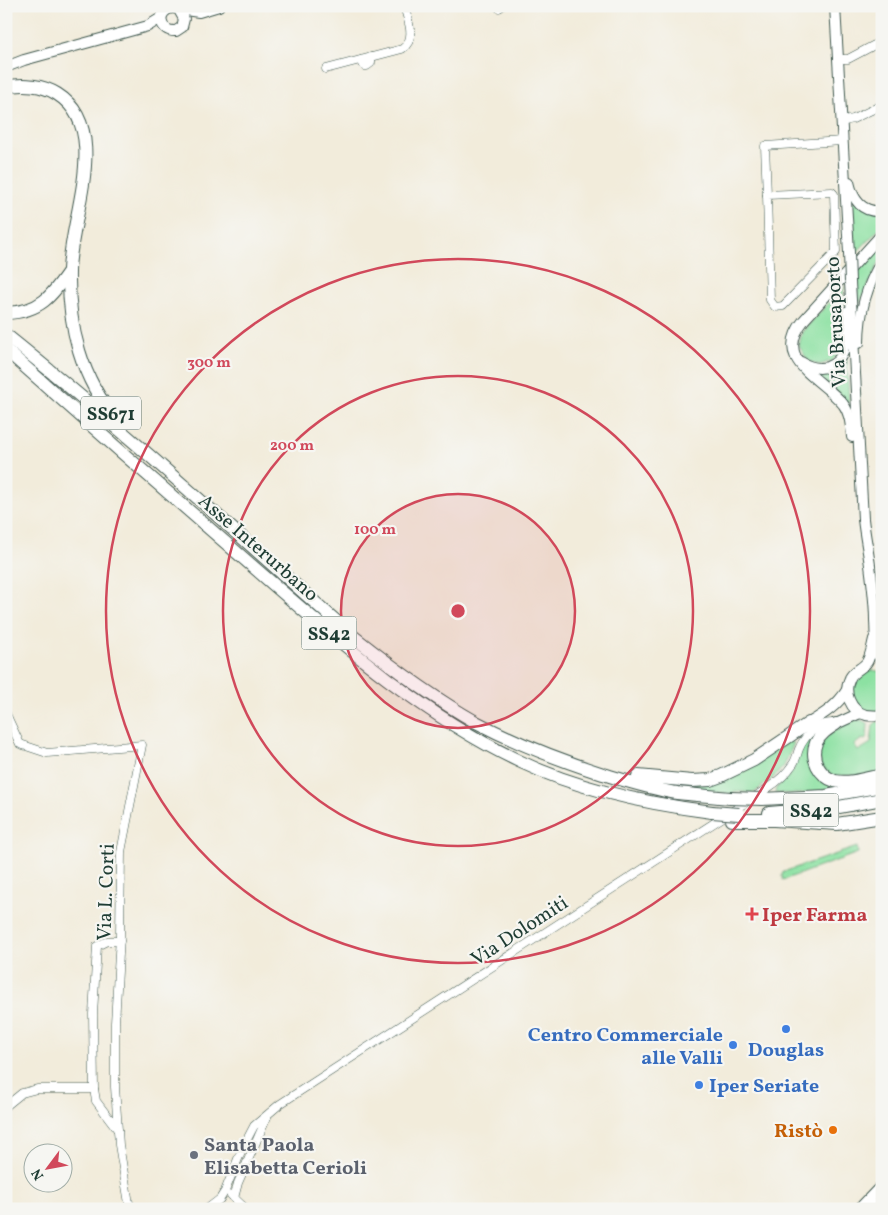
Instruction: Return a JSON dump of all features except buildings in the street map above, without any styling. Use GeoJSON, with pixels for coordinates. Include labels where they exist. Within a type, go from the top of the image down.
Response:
{"type":"FeatureCollection","features":[{"type":"Feature","properties":{"kind":"highway","name":"SS671"},"geometry":{"type":"LineString","coordinates":[[6,87],[20,84],[30,85],[54,92],[70,104],[82,124],[85,136],[86,158],[68,271],[74,336],[83,365],[96,391],[115,419],[205,499],[219,518]]}},
{"type":"Feature","properties":{"kind":"highway"},"geometry":{"type":"LineString","coordinates":[[6,313],[25,310],[46,299],[54,293],[68,271]]}},
{"type":"Feature","properties":{"kind":"highway","name":"SS42"},"geometry":{"type":"LineString","coordinates":[[6,335],[57,375],[219,518]]}},
{"type":"Feature","properties":{"kind":"highway","name":"Asse Interurbano"},"geometry":{"type":"LineString","coordinates":[[6,350],[357,656],[423,705],[470,736],[522,762],[577,784],[710,815],[736,817],[814,810],[882,800]]}},
{"type":"Feature","properties":{"kind":"highway","name":"Asse Interurbano"},"geometry":{"type":"LineString","coordinates":[[219,518],[354,637],[405,676],[476,722],[572,764],[617,778],[676,792],[730,798],[762,799],[826,796],[882,786]]}},
{"type":"Feature","properties":{"kind":"highway"},"geometry":{"type":"LineString","coordinates":[[572,764],[593,766],[644,778],[692,782],[710,780],[740,769],[809,723]]}},
{"type":"Feature","properties":{"kind":"highway"},"geometry":{"type":"LineString","coordinates":[[836,724],[822,734],[816,742],[814,754],[818,769],[825,776],[833,780],[844,782],[882,775]]}},
{"type":"Feature","properties":{"kind":"highway"},"geometry":{"type":"LineString","coordinates":[[736,817],[837,824],[882,817]]}},
{"type":"Feature","properties":{"kind":"street"},"geometry":{"type":"LineString","coordinates":[[6,67],[24,60],[148,26],[161,18],[162,14],[168,9],[176,8],[198,12],[219,6]]}},
{"type":"Feature","properties":{"kind":"street"},"geometry":{"type":"LineString","coordinates":[[326,69],[402,48],[410,41],[411,34],[404,6]]}},
{"type":"Feature","properties":{"kind":"street","name":"Via Brusaporto"},"geometry":{"type":"LineString","coordinates":[[835,6],[861,488],[866,546],[874,596],[875,636],[882,664],[864,665]]}},
{"type":"Feature","properties":{"kind":"street"},"geometry":{"type":"LineString","coordinates":[[179,10],[184,16],[184,24]]}},
{"type":"Feature","properties":{"kind":"street"},"geometry":{"type":"LineString","coordinates":[[148,26],[176,31],[198,12]]}},
{"type":"Feature","properties":{"kind":"street"},"geometry":{"type":"LineString","coordinates":[[161,18],[165,28]]}},
{"type":"Feature","properties":{"kind":"street"},"geometry":{"type":"LineString","coordinates":[[838,59],[848,59],[882,41]]}},
{"type":"Feature","properties":{"kind":"street"},"geometry":{"type":"LineString","coordinates":[[841,122],[853,120],[882,105]]}},
{"type":"Feature","properties":{"kind":"street"},"geometry":{"type":"LineString","coordinates":[[767,195],[828,192],[834,194],[836,252],[779,308],[772,304],[770,300],[765,146],[842,145],[852,194],[856,201],[867,210],[882,211]]}},
{"type":"Feature","properties":{"kind":"street"},"geometry":{"type":"LineString","coordinates":[[861,488],[855,465],[850,423],[844,405],[802,366],[792,347],[795,330],[882,234]]}},
{"type":"Feature","properties":{"kind":"street"},"geometry":{"type":"LineString","coordinates":[[857,414],[860,386],[859,337],[863,300],[872,276],[882,260]]}},
{"type":"Feature","properties":{"kind":"street"},"geometry":{"type":"LineString","coordinates":[[797,359],[803,364],[818,368],[837,363],[845,350],[846,315],[851,286]]}},
{"type":"Feature","properties":{"kind":"street","name":"Via Brusaporto"},"geometry":{"type":"LineString","coordinates":[[809,723],[841,700],[847,690],[851,676],[868,660],[875,636]]}},
{"type":"Feature","properties":{"kind":"street"},"geometry":{"type":"LineString","coordinates":[[847,690],[849,700],[860,713],[868,716],[881,715]]}},
{"type":"Feature","properties":{"kind":"street"},"geometry":{"type":"LineString","coordinates":[[784,774],[794,763],[799,748],[808,735],[824,723],[836,724],[860,713]]}},
{"type":"Feature","properties":{"kind":"street","name":"Via L. Corti"},"geometry":{"type":"LineString","coordinates":[[6,714],[20,744],[47,753],[142,745],[123,839],[120,871],[120,941],[115,1023],[118,1130],[130,1209]]}},
{"type":"Feature","properties":{"kind":"street"},"geometry":{"type":"LineString","coordinates":[[784,774],[800,735],[809,723]]}},
{"type":"Feature","properties":{"kind":"street","name":"Via Dolomiti"},"geometry":{"type":"LineString","coordinates":[[225,1191],[242,1149],[254,1126],[270,1112],[326,1073],[768,788],[784,774]]}},
{"type":"Feature","properties":{"kind":"street"},"geometry":{"type":"LineString","coordinates":[[118,1130],[96,1101],[94,1089],[93,1014],[97,946],[106,941],[120,941]]}},
{"type":"Feature","properties":{"kind":"street"},"geometry":{"type":"LineString","coordinates":[[6,1106],[22,1093],[37,1089],[94,1089]]}},
{"type":"Feature","properties":{"kind":"street"},"geometry":{"type":"LineString","coordinates":[[234,1198],[238,1183],[270,1112]]}},
{"type":"Feature","properties":{"kind":"street"},"geometry":{"type":"LineString","coordinates":[[859,1209],[882,1185]]}},
{"type":"Feature","properties":{"kind":"street"},"geometry":{"type":"LineString","coordinates":[[206,1209],[220,1199],[225,1191],[246,1209]]}},
{"type":"Feature","properties":{"kind":"street","name":"Via L. Corti"},"geometry":{"type":"LineString","coordinates":[[124,1209],[127,1198]]}},
{"type":"Feature","properties":{"kind":"street"},"geometry":{"type":"LineString","coordinates":[[871,1209],[882,1199]]}},
{"type":"Feature","properties":{"kind":"green space"},"geometry":{"type":"Polygon","coordinates":[[[854,201],[882,213],[882,226],[855,254],[852,204],[854,201]]]}},
{"type":"Feature","properties":{"kind":"green space"},"geometry":{"type":"Polygon","coordinates":[[[882,244],[882,257],[860,302],[858,302],[856,272],[882,244]]]}},
{"type":"Feature","properties":{"kind":"green space"},"geometry":{"type":"Polygon","coordinates":[[[844,286],[842,348],[832,361],[819,365],[808,361],[799,346],[802,332],[844,286]]]}},
{"type":"Feature","properties":{"kind":"green space"},"geometry":{"type":"Polygon","coordinates":[[[847,360],[849,404],[814,372],[847,360]]]}},
{"type":"Feature","properties":{"kind":"green space"},"geometry":{"type":"Polygon","coordinates":[[[873,670],[882,672],[882,710],[872,712],[864,710],[857,705],[853,690],[855,682],[862,675],[873,670]]]}},
{"type":"Feature","properties":{"kind":"green space"},"geometry":{"type":"Polygon","coordinates":[[[854,720],[868,723],[867,738],[854,745],[858,751],[871,743],[873,725],[876,722],[882,722],[882,772],[868,775],[833,776],[821,765],[819,753],[822,744],[833,732],[854,720]]]}},
{"type":"Feature","properties":{"kind":"green space"},"geometry":{"type":"Polygon","coordinates":[[[816,731],[810,756],[843,787],[799,794],[775,793],[776,788],[793,771],[802,747],[816,731]]]}},
{"type":"Feature","properties":{"kind":"green space"},"geometry":{"type":"Polygon","coordinates":[[[790,741],[794,743],[784,766],[773,778],[754,793],[734,791],[733,794],[670,787],[672,785],[687,786],[790,741]]]}},
{"type":"Feature","properties":{"kind":"green space"},"geometry":{"type":"Polygon","coordinates":[[[857,847],[858,853],[783,880],[783,872],[857,847]]]}},
{"type":"Feature","properties":{"kind":"place","name":"Iper Farma"},"geometry":{"type":"Point","coordinates":[752,914]}},
{"type":"Feature","properties":{"kind":"place","name":"Douglas"},"geometry":{"type":"Point","coordinates":[786,1029]}},
{"type":"Feature","properties":{"kind":"place","name":"Centro Commerciale alle Valli"},"geometry":{"type":"Point","coordinates":[733,1045]}},
{"type":"Feature","properties":{"kind":"place","name":"Iper Seriate"},"geometry":{"type":"Point","coordinates":[699,1085]}},
{"type":"Feature","properties":{"kind":"place","name":"Ristò"},"geometry":{"type":"Point","coordinates":[833,1130]}},
{"type":"Feature","properties":{"kind":"place","name":"Santa Paola Elisabetta Cerioli"},"geometry":{"type":"Point","coordinates":[194,1155]}}]}
